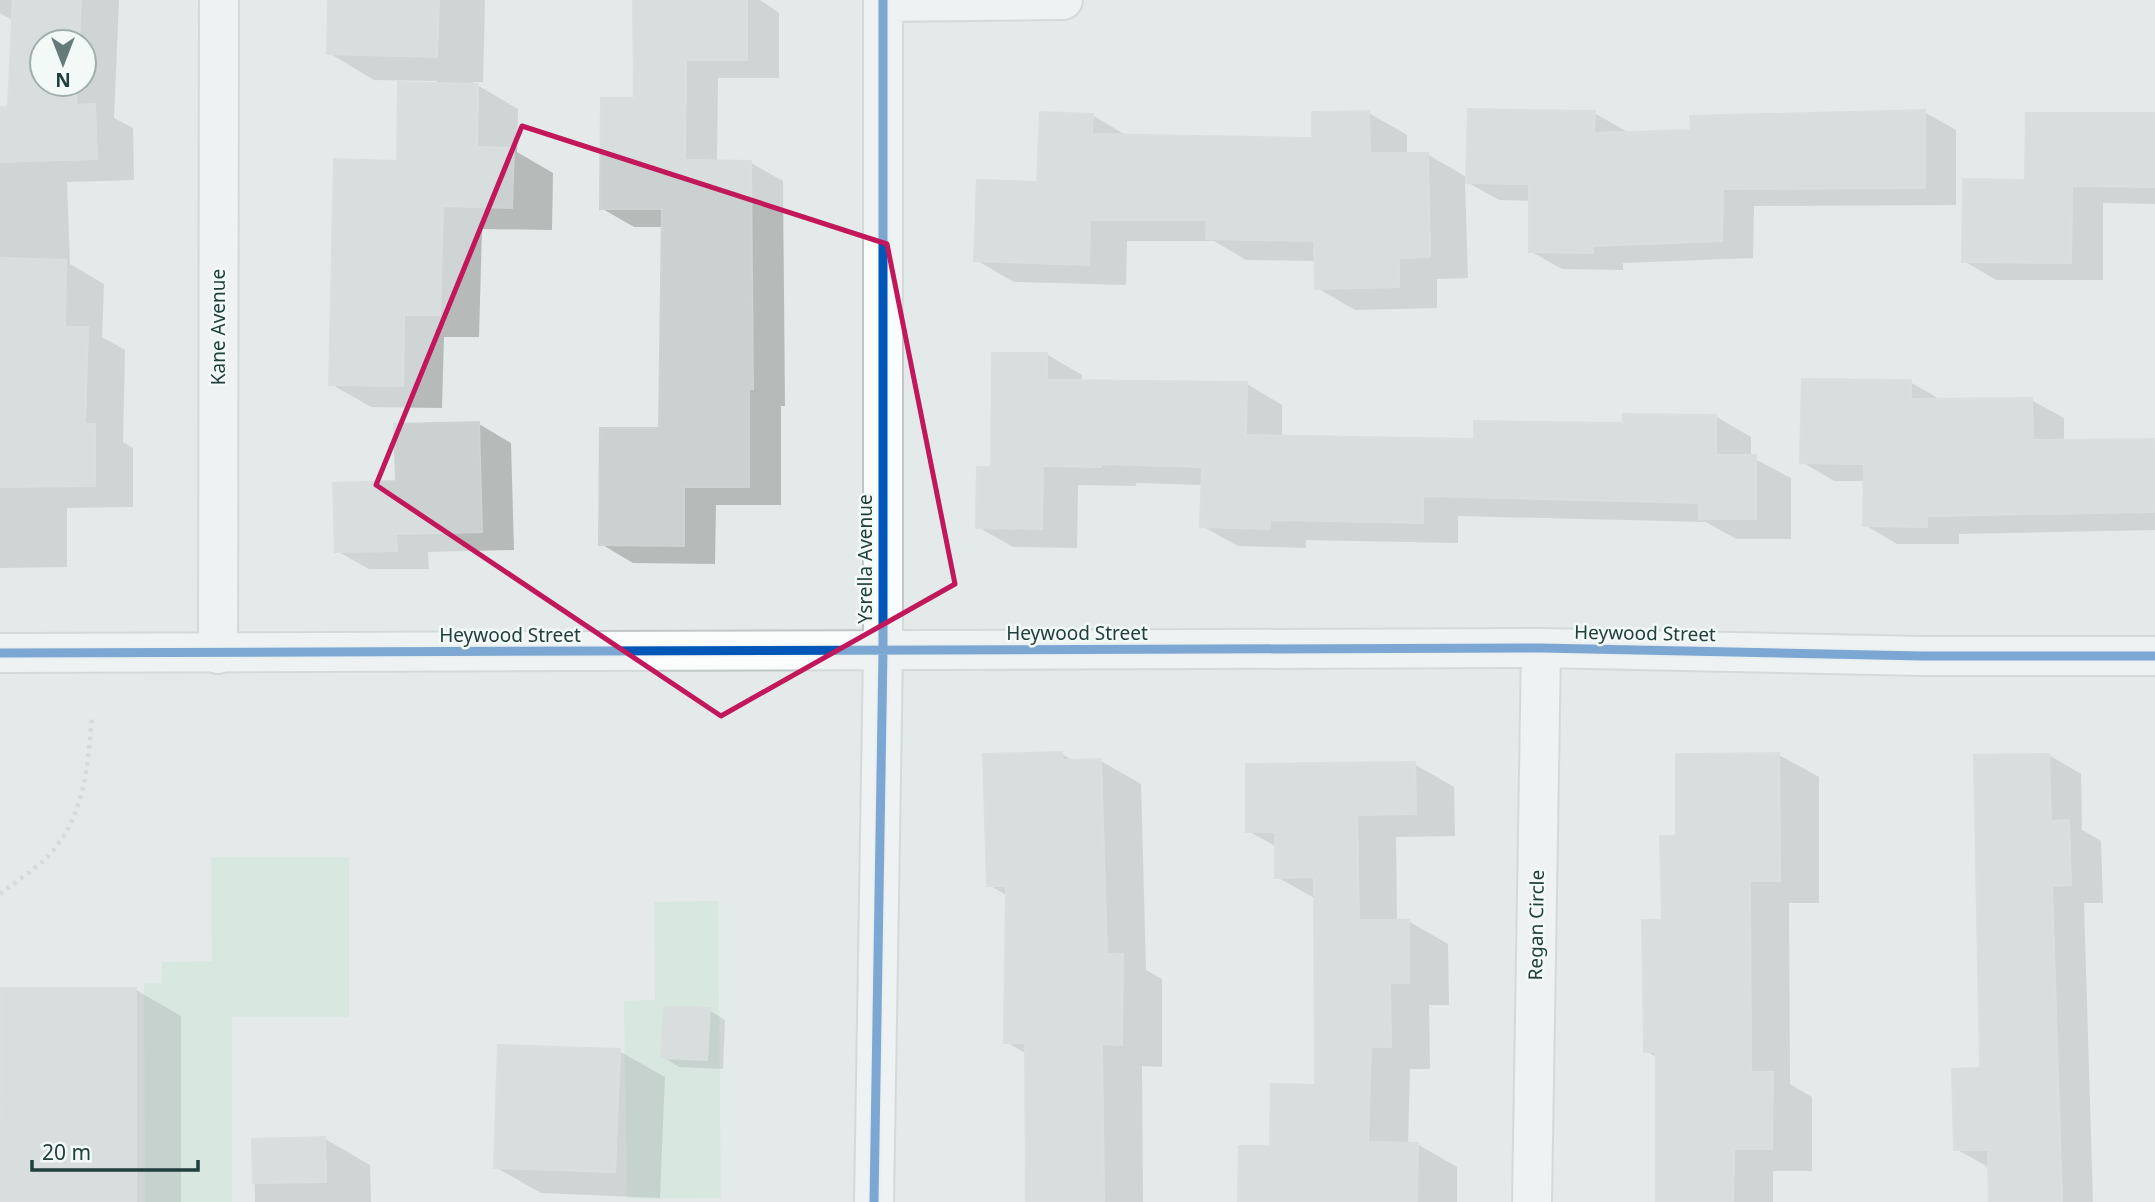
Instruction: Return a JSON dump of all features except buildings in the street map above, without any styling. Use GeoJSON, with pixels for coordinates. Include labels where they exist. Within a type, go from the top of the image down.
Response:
{"type":"FeatureCollection","features":[{"type":"Feature","properties":{"kind":"street","name":"Kane Avenue"},"geometry":{"type":"LineString","coordinates":[[218,654],[219,0]]}},
{"type":"Feature","properties":{"kind":"street"},"geometry":{"type":"LineString","coordinates":[[884,1],[1063,0]]}},
{"type":"Feature","properties":{"kind":"street","name":"Ysrella Avenue"},"geometry":{"type":"LineString","coordinates":[[874,1202],[883,652],[884,1]]}},
{"type":"Feature","properties":{"kind":"street","name":"Heywood Street"},"geometry":{"type":"LineString","coordinates":[[0,653],[1541,648],[1922,656],[2155,656]]}},
{"type":"Feature","properties":{"kind":"street","name":"Regan Circle"},"geometry":{"type":"LineString","coordinates":[[1532,1202],[1541,648]]}},
{"type":"Feature","properties":{"kind":"path"},"geometry":{"type":"LineString","coordinates":[[0,894],[44,860],[74,820],[88,775],[92,716]]}},
{"type":"Feature","properties":{"kind":"highlighted area"},"geometry":{"type":"Polygon","coordinates":[[[522,126],[887,244],[955,584],[721,716],[376,485],[522,126]]]}},
{"type":"Feature","properties":{"kind":"green space"},"geometry":{"type":"Polygon","coordinates":[[[211,857],[349,857],[349,1017],[232,1017],[232,1202],[145,1202],[144,983],[162,983],[162,962],[212,961],[211,857]]]}},
{"type":"Feature","properties":{"kind":"green space"},"geometry":{"type":"Polygon","coordinates":[[[718,901],[721,1198],[627,1199],[624,1001],[655,1000],[654,902],[718,901]]]}},
{"type":"Feature","properties":{"kind":"cycle path"},"geometry":{"type":"LineString","coordinates":[[874,1202],[883,652],[883,0]]}},
{"type":"Feature","properties":{"kind":"cycle path"},"geometry":{"type":"LineString","coordinates":[[0,653],[1541,648],[1922,656],[2155,656]]}}]}
